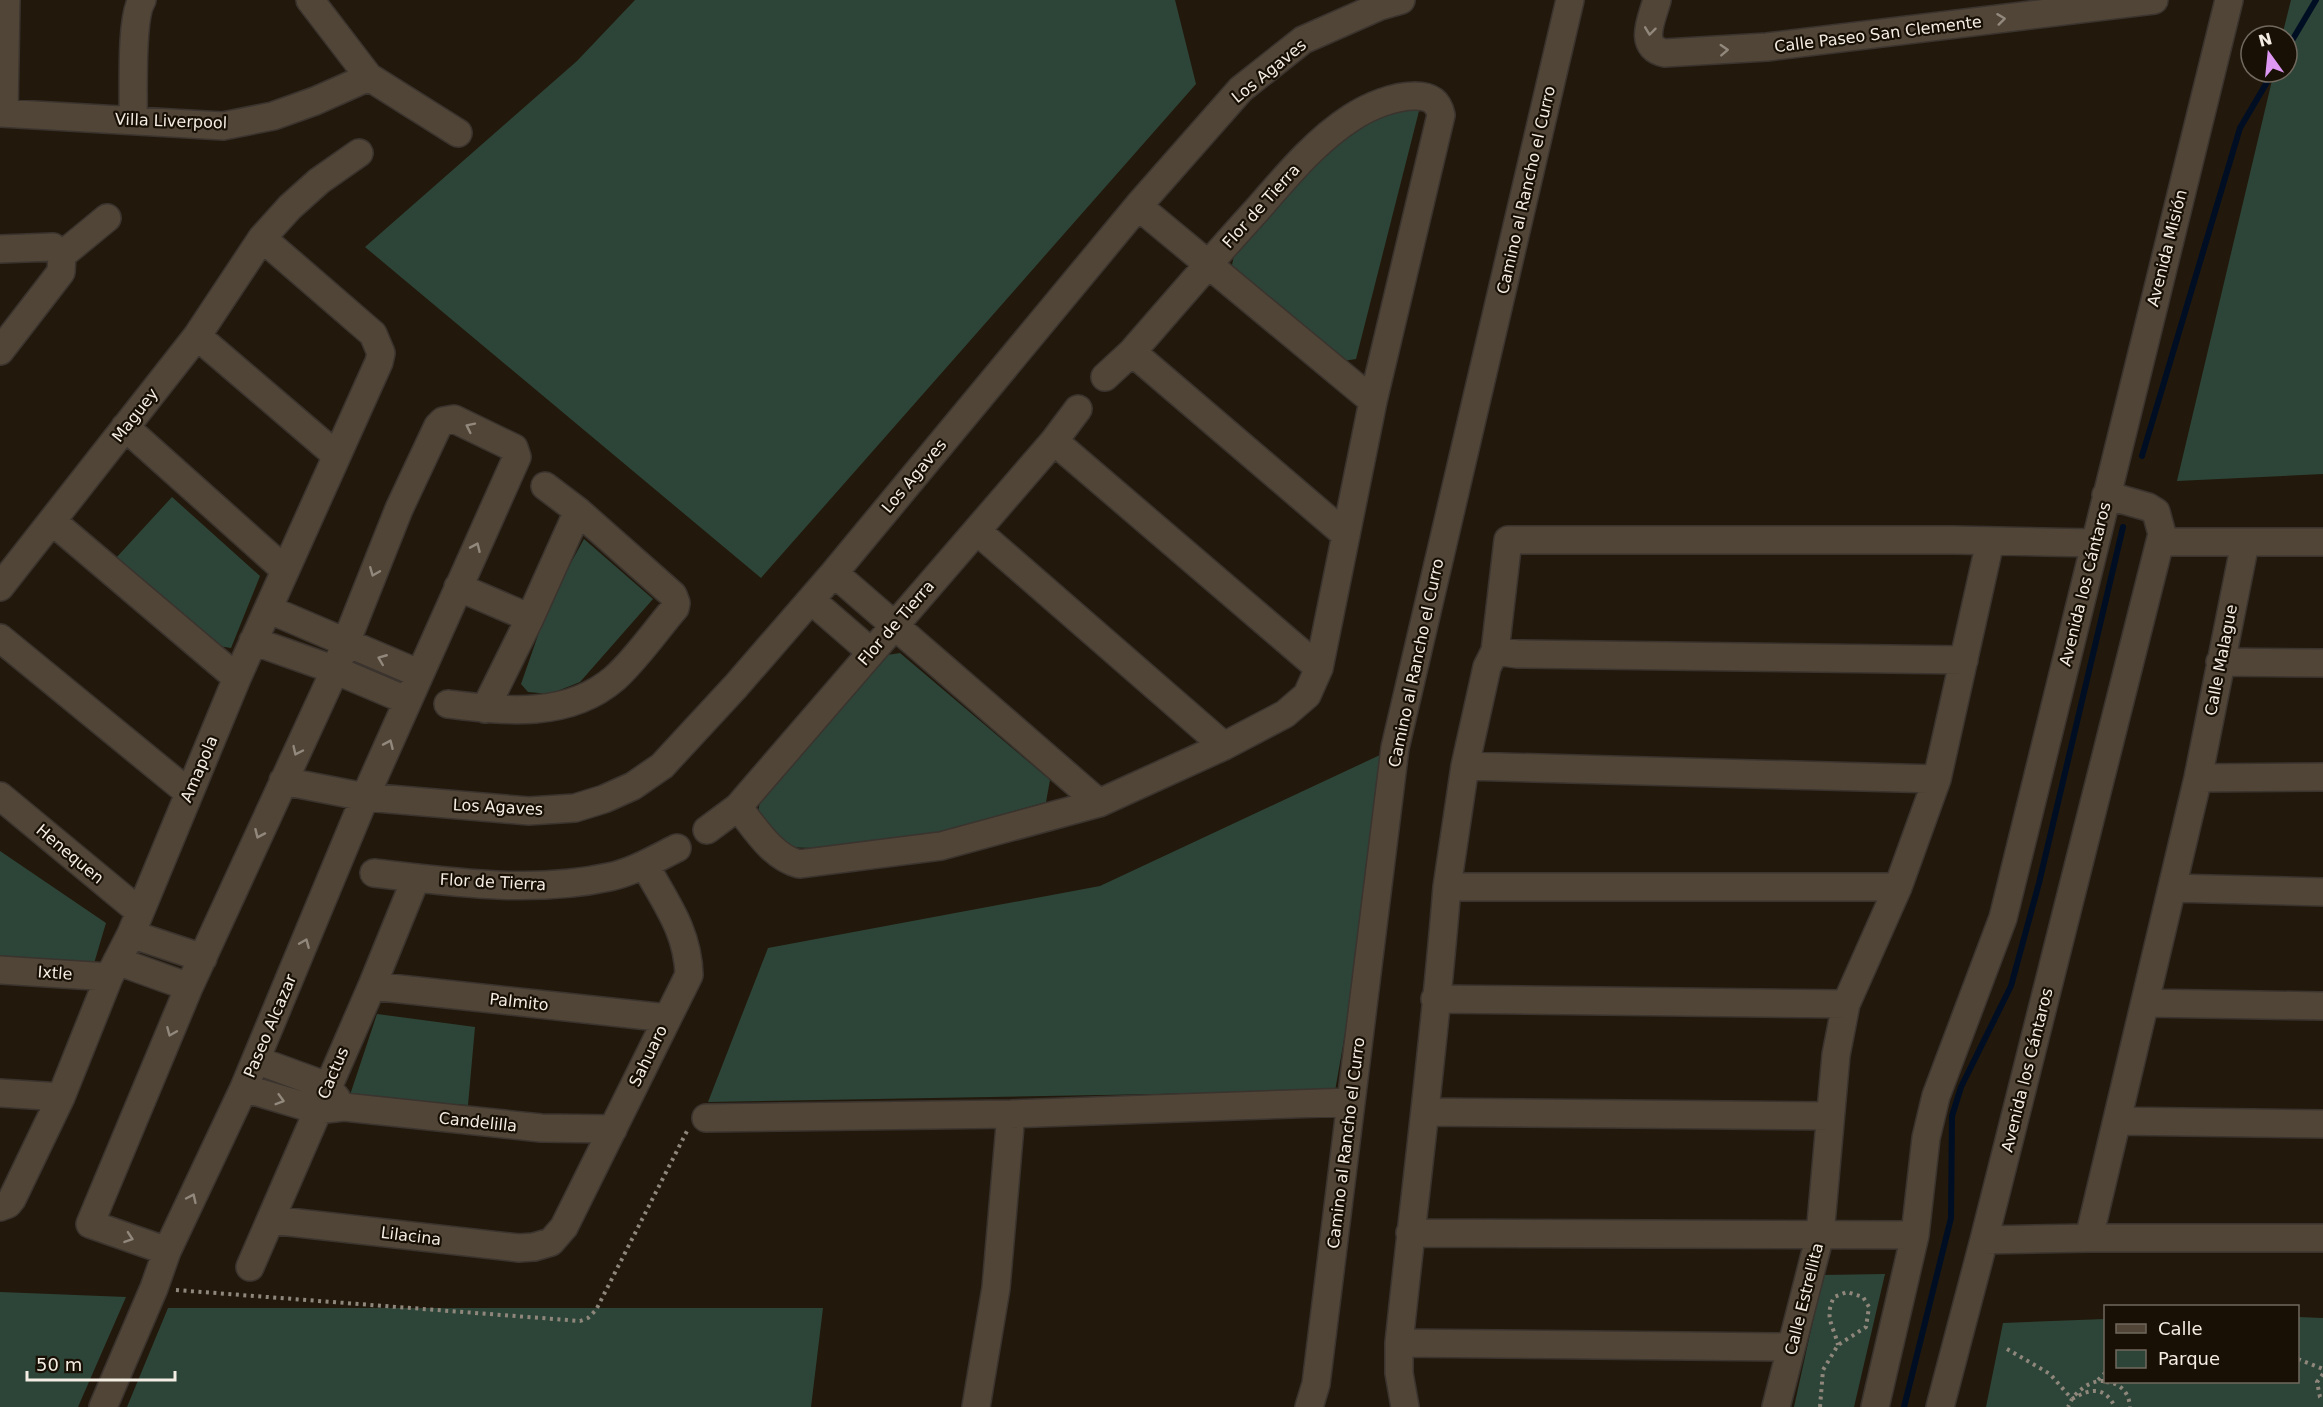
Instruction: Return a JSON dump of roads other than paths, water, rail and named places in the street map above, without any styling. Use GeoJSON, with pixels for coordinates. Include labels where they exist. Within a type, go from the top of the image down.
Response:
{"type":"FeatureCollection","features":[{"type":"Feature","properties":{"kind":"street"},"geometry":{"type":"LineString","coordinates":[[2,113],[6,0]]}},
{"type":"Feature","properties":{"kind":"street"},"geometry":{"type":"LineString","coordinates":[[133,120],[135,31],[139,4],[142,0]]}},
{"type":"Feature","properties":{"kind":"street"},"geometry":{"type":"LineString","coordinates":[[310,0],[369,77],[458,133]]}},
{"type":"Feature","properties":{"kind":"street","name":"Los Agaves"},"geometry":{"type":"LineString","coordinates":[[283,781],[365,797],[529,811],[575,808],[604,799],[633,786],[662,766],[811,600],[1138,206],[1241,89],[1303,40],[1380,6],[1401,0]]}},
{"type":"Feature","properties":{"kind":"street","name":"Camino al Rancho el Curro"},"geometry":{"type":"LineString","coordinates":[[1309,1407],[1316,1384],[1395,748],[1570,0]]}},
{"type":"Feature","properties":{"kind":"street","name":"Calle Paseo San Clemente"},"geometry":{"type":"LineString","coordinates":[[1657,0],[1647,34],[1652,48],[1665,53],[1767,47],[2154,0]]}},
{"type":"Feature","properties":{"kind":"street","name":"Avenida Misión"},"geometry":{"type":"LineString","coordinates":[[2106,495],[2229,0]]}},
{"type":"Feature","properties":{"kind":"street","name":"Villa Liverpool"},"geometry":{"type":"LineString","coordinates":[[2,113],[224,126],[273,116],[315,101],[369,77]]}},
{"type":"Feature","properties":{"kind":"street","name":"Flor de Tierra"},"geometry":{"type":"LineString","coordinates":[[1105,377],[1132,352],[1279,185],[1324,139],[1353,117],[1386,101],[1408,96],[1422,96],[1433,99],[1441,115],[1373,401]]}},
{"type":"Feature","properties":{"kind":"street","name":"Maguey"},"geometry":{"type":"LineString","coordinates":[[0,587],[197,336],[262,238],[290,207],[319,181],[359,153]]}},
{"type":"Feature","properties":{"kind":"street"},"geometry":{"type":"LineString","coordinates":[[738,807],[774,851],[789,861],[799,864],[941,846],[1099,803],[1224,746],[1285,714],[1307,695],[1319,668],[1373,401],[1138,206]]}},
{"type":"Feature","properties":{"kind":"street"},"geometry":{"type":"LineString","coordinates":[[0,351],[61,272],[62,255],[107,218]]}},
{"type":"Feature","properties":{"kind":"street","name":"Amapola"},"geometry":{"type":"LineString","coordinates":[[4,1206],[61,1097],[237,678],[380,362],[381,353],[373,334],[262,238]]}},
{"type":"Feature","properties":{"kind":"street"},"geometry":{"type":"LineString","coordinates":[[0,249],[53,247],[62,255]]}},
{"type":"Feature","properties":{"kind":"street"},"geometry":{"type":"LineString","coordinates":[[197,336],[336,455]]}},
{"type":"Feature","properties":{"kind":"street"},"geometry":{"type":"LineString","coordinates":[[1132,352],[1346,535]]}},
{"type":"Feature","properties":{"kind":"street","name":"Flor de Tierra"},"geometry":{"type":"LineString","coordinates":[[707,830],[738,807],[1054,441],[1078,409]]}},
{"type":"Feature","properties":{"kind":"street","name":"Paseo Alcazar"},"geometry":{"type":"LineString","coordinates":[[103,1407],[154,1288],[167,1251],[244,1088],[365,797],[517,454],[514,448],[454,419],[438,426],[399,509],[345,644]]}},
{"type":"Feature","properties":{"kind":"street"},"geometry":{"type":"LineString","coordinates":[[125,427],[285,570]]}},
{"type":"Feature","properties":{"kind":"street"},"geometry":{"type":"LineString","coordinates":[[1054,441],[1319,668]]}},
{"type":"Feature","properties":{"kind":"street"},"geometry":{"type":"LineString","coordinates":[[447,704],[485,709],[519,710],[553,708],[575,703],[596,693],[616,676],[675,608],[673,595],[578,511],[545,486]]}},
{"type":"Feature","properties":{"kind":"street","name":"Avenida los Cántaros"},"geometry":{"type":"LineString","coordinates":[[1875,1407],[1915,1235],[1926,1138],[1936,1096],[2003,918],[2106,495],[2148,507],[2156,512],[2162,534],[1940,1407]]}},
{"type":"Feature","properties":{"kind":"street"},"geometry":{"type":"LineString","coordinates":[[485,709],[530,618],[578,511]]}},
{"type":"Feature","properties":{"kind":"street"},"geometry":{"type":"LineString","coordinates":[[52,521],[237,678]]}},
{"type":"Feature","properties":{"kind":"street"},"geometry":{"type":"LineString","coordinates":[[977,531],[1224,746]]}},
{"type":"Feature","properties":{"kind":"street"},"geometry":{"type":"LineString","coordinates":[[1405,1407],[1399,1373],[1399,1344],[1447,887],[1465,766],[1487,667],[1495,651],[1508,540],[2094,543]]}},
{"type":"Feature","properties":{"kind":"street","name":"Calle Estrellita"},"geometry":{"type":"LineString","coordinates":[[1776,1407],[1820,1235],[1836,1055],[1846,1004],[1898,887],[1937,779],[1990,542]]}},
{"type":"Feature","properties":{"kind":"street"},"geometry":{"type":"LineString","coordinates":[[2160,542],[2323,542]]}},
{"type":"Feature","properties":{"kind":"street","name":"Calle Malague"},"geometry":{"type":"LineString","coordinates":[[2089,1238],[2198,778],[2245,543]]}},
{"type":"Feature","properties":{"kind":"street"},"geometry":{"type":"LineString","coordinates":[[834,573],[1099,803]]}},
{"type":"Feature","properties":{"kind":"street"},"geometry":{"type":"LineString","coordinates":[[458,587],[530,618]]}},
{"type":"Feature","properties":{"kind":"street"},"geometry":{"type":"LineString","coordinates":[[811,600],[871,652]]}},
{"type":"Feature","properties":{"kind":"street"},"geometry":{"type":"LineString","coordinates":[[268,609],[345,644],[420,674]]}},
{"type":"Feature","properties":{"kind":"street"},"geometry":{"type":"LineString","coordinates":[[0,638],[189,793]]}},
{"type":"Feature","properties":{"kind":"street"},"geometry":{"type":"LineString","coordinates":[[254,641],[335,670],[408,701]]}},
{"type":"Feature","properties":{"kind":"street"},"geometry":{"type":"LineString","coordinates":[[167,1251],[90,1224],[189,987],[345,644]]}},
{"type":"Feature","properties":{"kind":"street"},"geometry":{"type":"LineString","coordinates":[[1495,651],[1517,654],[1964,660]]}},
{"type":"Feature","properties":{"kind":"street"},"geometry":{"type":"LineString","coordinates":[[2220,662],[2323,663]]}},
{"type":"Feature","properties":{"kind":"street"},"geometry":{"type":"LineString","coordinates":[[1465,766],[1937,779]]}},
{"type":"Feature","properties":{"kind":"street"},"geometry":{"type":"LineString","coordinates":[[2198,778],[2323,777]]}},
{"type":"Feature","properties":{"kind":"street","name":"Henequen"},"geometry":{"type":"LineString","coordinates":[[0,796],[135,923]]}},
{"type":"Feature","properties":{"kind":"street","name":"Flor de Tierra"},"geometry":{"type":"LineString","coordinates":[[374,873],[513,886],[563,885],[610,877],[645,865],[677,848]]}},
{"type":"Feature","properties":{"kind":"street","name":"Sahuaro"},"geometry":{"type":"LineString","coordinates":[[551,1242],[564,1227],[688,975],[688,954],[681,931],[645,865]]}},
{"type":"Feature","properties":{"kind":"street","name":"Cactus"},"geometry":{"type":"LineString","coordinates":[[250,1267],[329,1101],[416,878]]}},
{"type":"Feature","properties":{"kind":"street"},"geometry":{"type":"LineString","coordinates":[[1447,887],[1898,887]]}},
{"type":"Feature","properties":{"kind":"street"},"geometry":{"type":"LineString","coordinates":[[2172,888],[2323,892]]}},
{"type":"Feature","properties":{"kind":"street"},"geometry":{"type":"LineString","coordinates":[[135,923],[203,958]]}},
{"type":"Feature","properties":{"kind":"street","name":"Ixtle"},"geometry":{"type":"LineString","coordinates":[[0,970],[113,969],[189,987]]}},
{"type":"Feature","properties":{"kind":"street","name":"Palmito"},"geometry":{"type":"LineString","coordinates":[[372,986],[667,1018]]}},
{"type":"Feature","properties":{"kind":"street"},"geometry":{"type":"LineString","coordinates":[[1436,999],[1846,1004]]}},
{"type":"Feature","properties":{"kind":"street"},"geometry":{"type":"LineString","coordinates":[[2146,1003],[2323,1006]]}},
{"type":"Feature","properties":{"kind":"street"},"geometry":{"type":"LineString","coordinates":[[256,1060],[329,1101]]}},
{"type":"Feature","properties":{"kind":"street"},"geometry":{"type":"LineString","coordinates":[[244,1088],[329,1101]]}},
{"type":"Feature","properties":{"kind":"street"},"geometry":{"type":"LineString","coordinates":[[0,1093],[61,1097]]}},
{"type":"Feature","properties":{"kind":"street","name":"Candelilla"},"geometry":{"type":"LineString","coordinates":[[329,1101],[541,1128],[613,1129]]}},
{"type":"Feature","properties":{"kind":"street"},"geometry":{"type":"LineString","coordinates":[[706,1118],[1011,1114],[1351,1102]]}},
{"type":"Feature","properties":{"kind":"street"},"geometry":{"type":"LineString","coordinates":[[1425,1112],[1830,1116]]}},
{"type":"Feature","properties":{"kind":"street"},"geometry":{"type":"LineString","coordinates":[[976,1407],[996,1288],[1011,1114]]}},
{"type":"Feature","properties":{"kind":"street"},"geometry":{"type":"LineString","coordinates":[[2117,1121],[2323,1124]]}},
{"type":"Feature","properties":{"kind":"street","name":"Lilacina"},"geometry":{"type":"LineString","coordinates":[[271,1220],[508,1247],[534,1247],[551,1242]]}},
{"type":"Feature","properties":{"kind":"street"},"geometry":{"type":"LineString","coordinates":[[1410,1233],[1915,1235]]}},
{"type":"Feature","properties":{"kind":"street"},"geometry":{"type":"LineString","coordinates":[[1984,1240],[2323,1238]]}},
{"type":"Feature","properties":{"kind":"street"},"geometry":{"type":"LineString","coordinates":[[1399,1344],[1791,1347]]}},
{"type":"Feature","properties":{"kind":"waterway"},"geometry":{"type":"LineString","coordinates":[[2299,29],[2316,0]]}},
{"type":"Feature","properties":{"kind":"waterway"},"geometry":{"type":"LineString","coordinates":[[2142,456],[2240,128],[2266,84]]}},
{"type":"Feature","properties":{"kind":"waterway"},"geometry":{"type":"LineString","coordinates":[[1904,1407],[1951,1218],[1952,1116],[1961,1087],[2011,986],[2039,883],[2123,527]]}}]}
